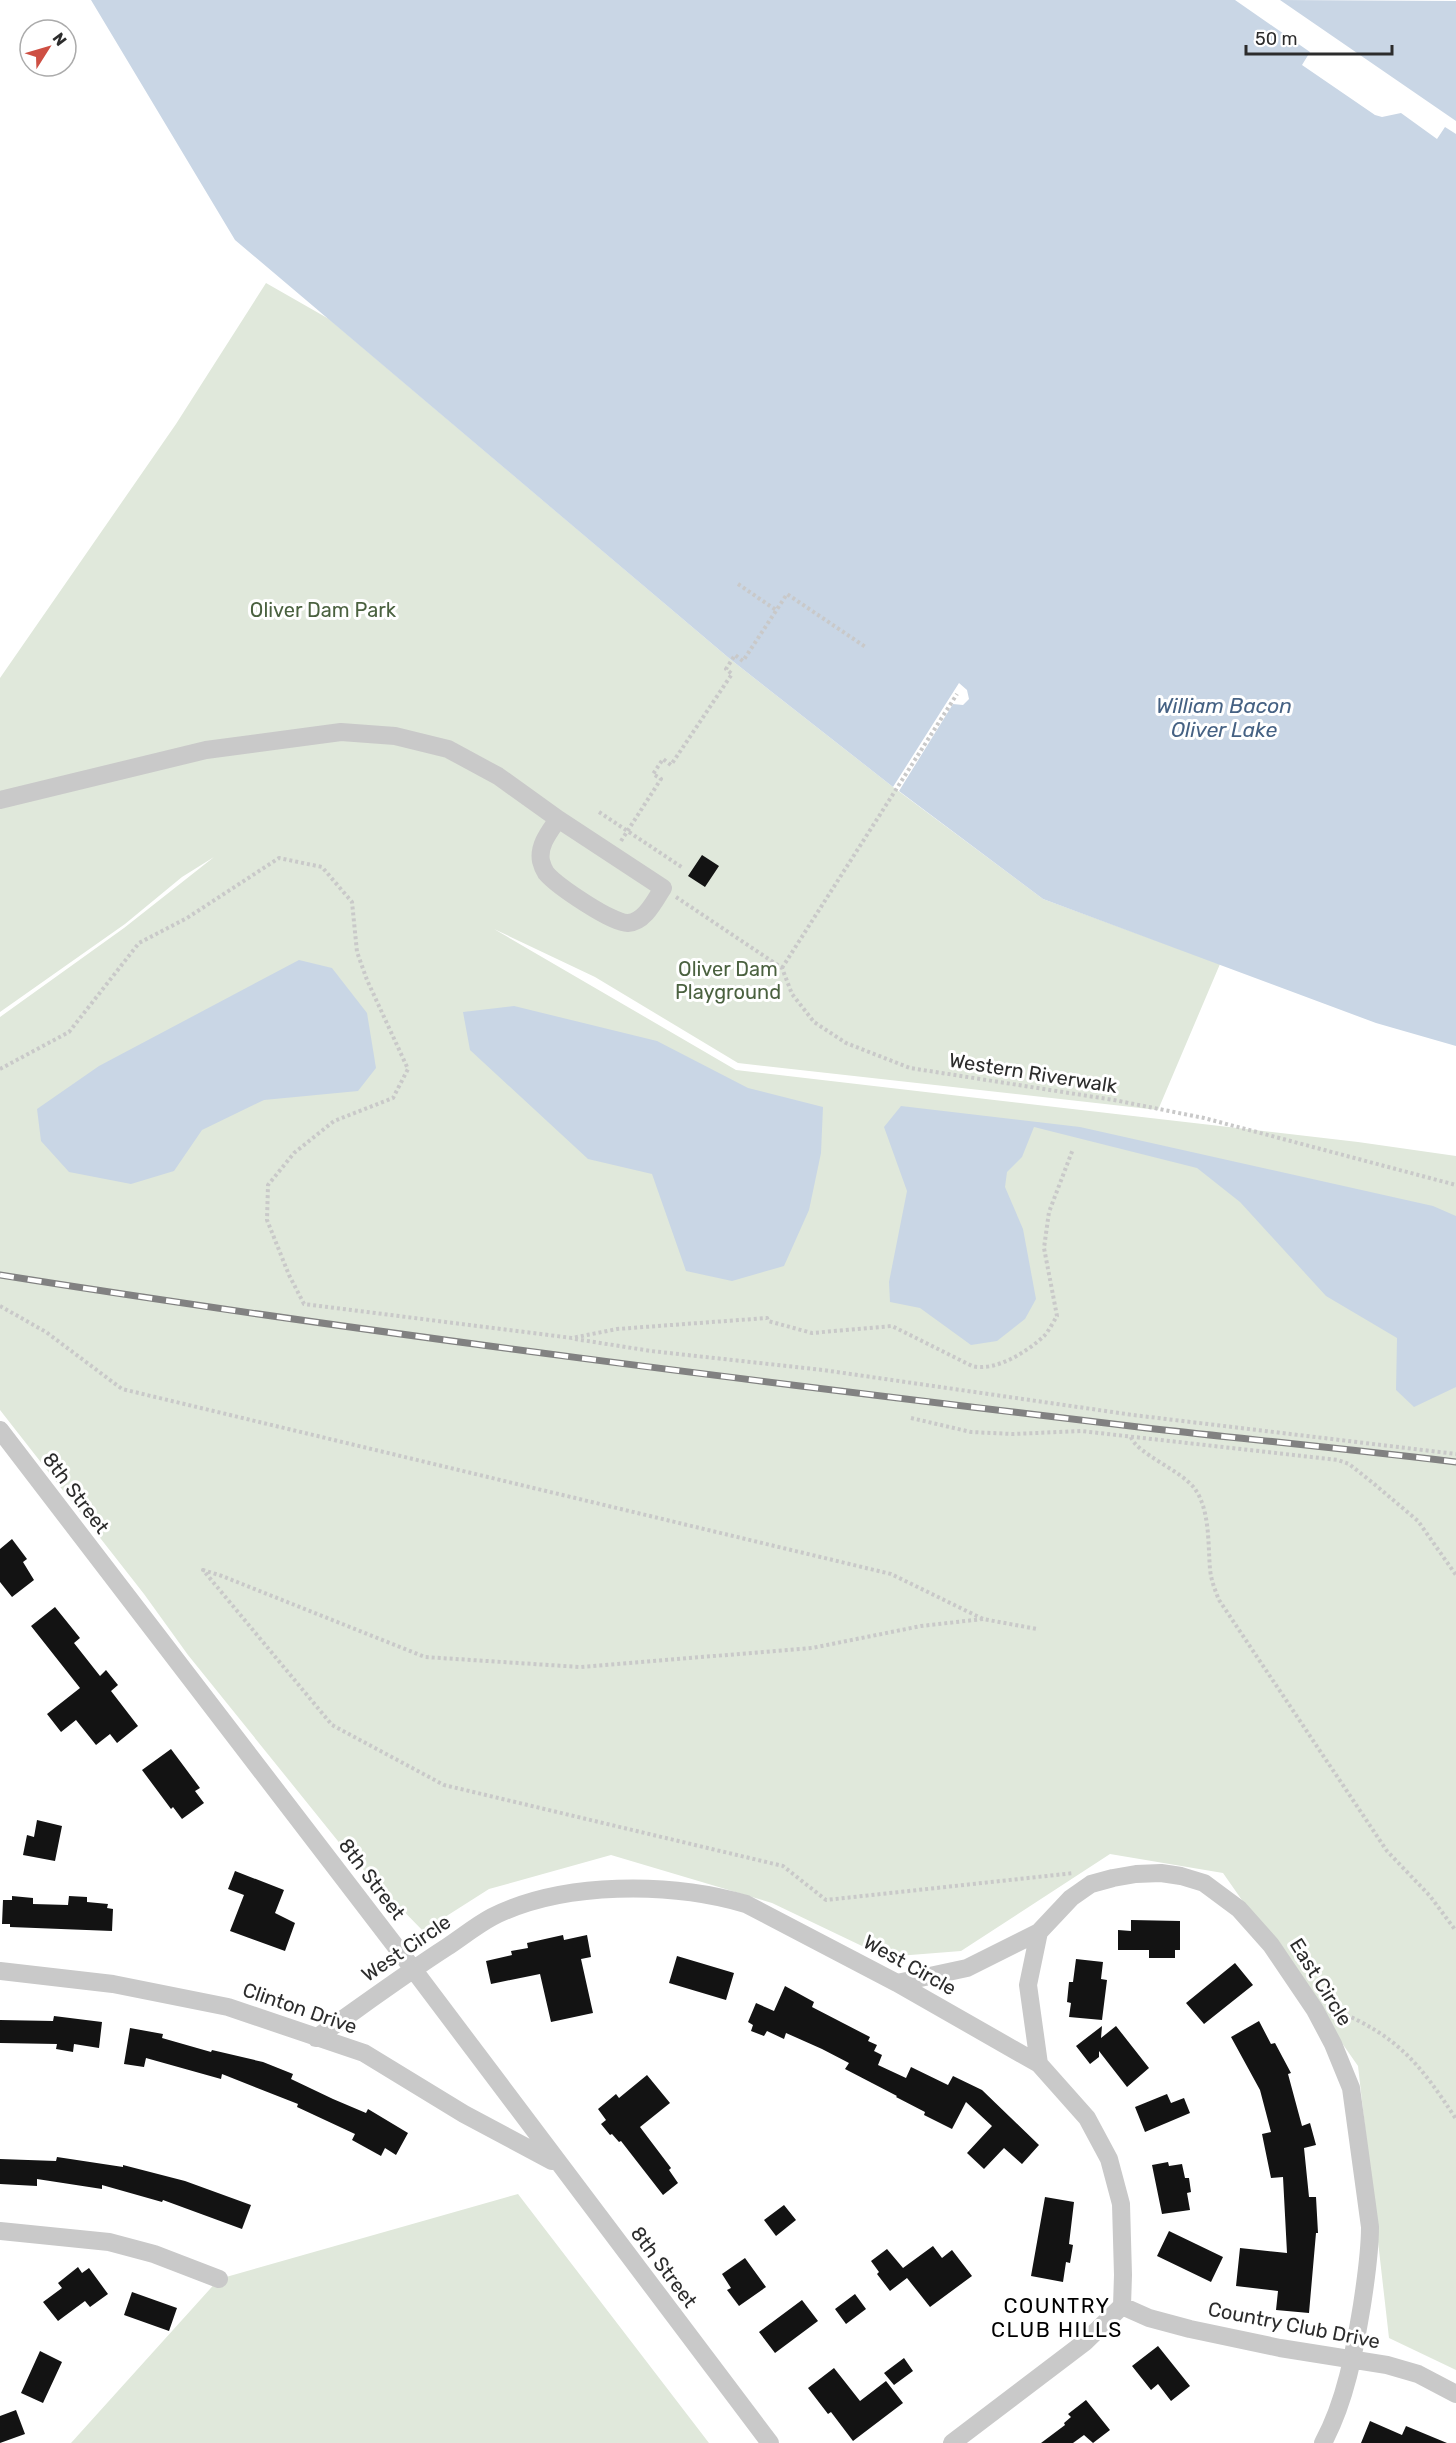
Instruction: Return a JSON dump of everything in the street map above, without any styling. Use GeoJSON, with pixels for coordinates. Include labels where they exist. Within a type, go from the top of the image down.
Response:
{"type":"FeatureCollection","features":[{"type":"Feature","properties":{"kind":"street"},"geometry":{"type":"LineString","coordinates":[[0,800],[206,750],[341,732],[395,736],[448,749],[498,776],[558,819],[663,888],[642,917],[630,923],[616,921],[556,883],[545,872],[540,858],[543,842],[558,819]]}},
{"type":"Feature","properties":{"kind":"street","name":"8th Street"},"geometry":{"type":"LineString","coordinates":[[0,1430],[413,1969],[770,2443]]}},
{"type":"Feature","properties":{"kind":"street","name":"East Circle"},"geometry":{"type":"LineString","coordinates":[[1039,1932],[1071,1898],[1091,1884],[1136,1874],[1181,1876],[1204,1883],[1239,1909],[1271,1945],[1315,2010],[1333,2044],[1351,2088],[1366,2191],[1370,2249],[1353,2358],[1334,2422],[1323,2443]]}},
{"type":"Feature","properties":{"kind":"street","name":"West Circle"},"geometry":{"type":"LineString","coordinates":[[316,2038],[413,1969],[491,1918],[517,1907],[560,1894],[634,1889],[665,1889],[725,1898],[746,1904],[897,1983],[1039,2064],[1087,2118],[1109,2159],[1121,2204],[1122,2306]]}},
{"type":"Feature","properties":{"kind":"street"},"geometry":{"type":"LineString","coordinates":[[897,1983],[967,1968],[1039,1932]]}},
{"type":"Feature","properties":{"kind":"street"},"geometry":{"type":"LineString","coordinates":[[1039,1932],[1028,1985],[1039,2064]]}},
{"type":"Feature","properties":{"kind":"street","name":"Clinton Drive"},"geometry":{"type":"LineString","coordinates":[[0,1971],[113,1984],[228,2007],[364,2053],[464,2114],[558,2164]]}},
{"type":"Feature","properties":{"kind":"street"},"geometry":{"type":"LineString","coordinates":[[0,2231],[109,2241],[154,2254],[219,2279]]}},
{"type":"Feature","properties":{"kind":"street"},"geometry":{"type":"LineString","coordinates":[[952,2443],[1085,2342],[1122,2306]]}},
{"type":"Feature","properties":{"kind":"street","name":"Country Club Drive"},"geometry":{"type":"LineString","coordinates":[[1122,2306],[1149,2318],[1190,2329],[1280,2348],[1353,2358],[1418,2374],[1456,2394]]}},
{"type":"Feature","properties":{"kind":"path"},"geometry":{"type":"LineString","coordinates":[[738,584],[776,610]]}},
{"type":"Feature","properties":{"kind":"path"},"geometry":{"type":"LineString","coordinates":[[612,855],[661,780],[653,774],[663,759],[671,765],[732,674],[726,669],[735,655],[743,661],[787,594],[867,648]]}},
{"type":"Feature","properties":{"kind":"path"},"geometry":{"type":"LineString","coordinates":[[663,888],[782,968],[957,694]]}},
{"type":"Feature","properties":{"kind":"path"},"geometry":{"type":"LineString","coordinates":[[599,812],[683,868]]}},
{"type":"Feature","properties":{"kind":"path"},"geometry":{"type":"LineString","coordinates":[[0,1069],[69,1032],[139,943],[187,918],[279,858],[322,867],[352,902],[357,952],[367,980],[408,1069],[393,1098],[334,1121],[294,1153],[268,1185],[267,1220],[289,1275],[304,1304],[572,1338],[651,1351],[823,1370],[1133,1415],[1456,1454]]}},
{"type":"Feature","properties":{"kind":"path","name":"Western Riverwalk"},"geometry":{"type":"LineString","coordinates":[[782,968],[792,994],[814,1022],[846,1043],[910,1068],[1114,1100],[1204,1118],[1456,1185]]}},
{"type":"Feature","properties":{"kind":"path"},"geometry":{"type":"LineString","coordinates":[[572,1338],[617,1329],[767,1318],[768,1321],[812,1333],[892,1326],[972,1366],[983,1369],[994,1366],[1044,1335],[1057,1316],[1044,1248],[1049,1212],[1073,1149]]}},
{"type":"Feature","properties":{"kind":"path"},"geometry":{"type":"LineString","coordinates":[[0,1306],[46,1332],[122,1389],[891,1574],[983,1619],[1037,1629]]}},
{"type":"Feature","properties":{"kind":"path"},"geometry":{"type":"LineString","coordinates":[[911,1418],[972,1432],[1013,1434],[1081,1431],[1338,1460],[1349,1464],[1418,1521],[1456,1575]]}},
{"type":"Feature","properties":{"kind":"path"},"geometry":{"type":"LineString","coordinates":[[1131,1437],[1136,1446],[1182,1475],[1195,1490],[1203,1505],[1213,1584],[1219,1600],[1387,1851],[1430,1896],[1456,1931]]}},
{"type":"Feature","properties":{"kind":"path"},"geometry":{"type":"LineString","coordinates":[[983,1619],[921,1626],[800,1649],[580,1667],[484,1661],[425,1657],[203,1570],[332,1725],[444,1785],[783,1866],[826,1900],[1082,1872]]}},
{"type":"Feature","properties":{"kind":"path"},"geometry":{"type":"LineString","coordinates":[[1315,2010],[1325,2006],[1357,2020],[1392,2041],[1424,2072],[1456,2119]]}},
{"type":"Feature","properties":{"kind":"green space"},"geometry":{"type":"Polygon","coordinates":[[[266,283],[329,319],[730,659],[893,787],[1043,899],[1220,964],[1158,1110],[738,1063],[595,977],[494,929],[736,1070],[1358,1142],[1456,1156],[1456,2370],[1389,2338],[1358,2066],[1223,1873],[1110,1854],[961,1951],[885,1957],[772,1903],[611,1855],[489,1889],[423,1931],[350,1856],[188,1655],[144,1594],[0,1410],[0,1017],[124,928],[214,857],[182,877],[125,924],[0,1012],[0,678],[176,424],[266,283]]]}},
{"type":"Feature","properties":{"kind":"green space"},"geometry":{"type":"Polygon","coordinates":[[[518,2194],[709,2443],[71,2443],[219,2279],[518,2194]]]}},
{"type":"Feature","properties":{"kind":"water","name":"William Bacon Oliver Lake"},"geometry":{"type":"Polygon","coordinates":[[[91,0],[1235,0],[1310,52],[1302,65],[1375,115],[1382,117],[1401,113],[1437,139],[1445,127],[1456,134],[1456,1046],[1376,1023],[1043,899],[899,791],[953,704],[963,705],[969,699],[967,690],[959,683],[893,787],[730,659],[235,240],[91,0]]]}},
{"type":"Feature","properties":{"kind":"water"},"geometry":{"type":"Polygon","coordinates":[[[1280,0],[1456,1],[1456,121],[1280,0]]]}},
{"type":"Feature","properties":{"kind":"water"},"geometry":{"type":"Polygon","coordinates":[[[299,960],[332,968],[367,1013],[376,1068],[358,1091],[264,1100],[202,1130],[174,1171],[131,1184],[69,1172],[41,1141],[37,1109],[99,1066],[299,960]]]}},
{"type":"Feature","properties":{"kind":"water"},"geometry":{"type":"Polygon","coordinates":[[[514,1006],[657,1041],[748,1088],[823,1107],[821,1153],[809,1210],[784,1266],[732,1281],[686,1271],[652,1174],[588,1159],[470,1050],[463,1012],[514,1006]]]}},
{"type":"Feature","properties":{"kind":"water"},"geometry":{"type":"Polygon","coordinates":[[[901,1106],[1080,1127],[1433,1206],[1456,1216],[1456,1387],[1414,1407],[1396,1390],[1397,1338],[1326,1296],[1240,1202],[1197,1168],[1034,1127],[1022,1157],[1007,1172],[1005,1187],[1023,1229],[1036,1299],[1025,1319],[997,1341],[971,1345],[920,1308],[890,1302],[889,1282],[907,1191],[884,1127],[901,1106]]]}},
{"type":"Feature","properties":{"kind":"building"},"geometry":{"type":"Polygon","coordinates":[[[702,855],[719,866],[705,887],[688,876],[702,855]]]}},
{"type":"Feature","properties":{"kind":"building"},"geometry":{"type":"Polygon","coordinates":[[[12,1539],[27,1559],[23,1562],[34,1580],[12,1597],[0,1582],[0,1549],[12,1539]]]}},
{"type":"Feature","properties":{"kind":"building"},"geometry":{"type":"Polygon","coordinates":[[[55,1607],[80,1638],[74,1643],[100,1676],[106,1670],[118,1685],[111,1691],[138,1726],[117,1743],[110,1734],[96,1745],[76,1720],[61,1732],[47,1714],[80,1688],[31,1626],[55,1607]]]}},
{"type":"Feature","properties":{"kind":"building"},"geometry":{"type":"Polygon","coordinates":[[[171,1749],[200,1788],[195,1791],[204,1803],[182,1819],[173,1807],[171,1809],[142,1770],[171,1749]]]}},
{"type":"Feature","properties":{"kind":"building"},"geometry":{"type":"Polygon","coordinates":[[[37,1820],[62,1826],[55,1861],[23,1855],[27,1835],[34,1837],[37,1820]]]}},
{"type":"Feature","properties":{"kind":"building"},"geometry":{"type":"Polygon","coordinates":[[[235,1871],[284,1890],[275,1913],[295,1923],[285,1951],[230,1931],[244,1895],[228,1889],[235,1871]]]}},
{"type":"Feature","properties":{"kind":"building"},"geometry":{"type":"Polygon","coordinates":[[[12,1896],[33,1898],[33,1904],[68,1905],[69,1896],[87,1897],[87,1902],[108,1904],[107,1908],[113,1909],[112,1931],[10,1927],[10,1924],[2,1924],[3,1900],[12,1900],[12,1896]]]}},
{"type":"Feature","properties":{"kind":"building"},"geometry":{"type":"Polygon","coordinates":[[[1131,1920],[1180,1921],[1180,1950],[1175,1950],[1175,1958],[1149,1958],[1149,1950],[1118,1950],[1118,1930],[1131,1931],[1131,1920]]]}},
{"type":"Feature","properties":{"kind":"building"},"geometry":{"type":"Polygon","coordinates":[[[563,1935],[564,1940],[587,1935],[591,1957],[581,1959],[593,2013],[551,2022],[540,1974],[491,1984],[486,1961],[512,1955],[511,1951],[528,1948],[527,1943],[563,1935]]]}},
{"type":"Feature","properties":{"kind":"building"},"geometry":{"type":"Polygon","coordinates":[[[677,1956],[734,1973],[726,2000],[669,1983],[677,1956]]]}},
{"type":"Feature","properties":{"kind":"building"},"geometry":{"type":"Polygon","coordinates":[[[1076,1959],[1103,1962],[1101,1979],[1107,1980],[1102,2020],[1069,2017],[1071,2003],[1067,2002],[1069,1982],[1073,1982],[1076,1959]]]}},
{"type":"Feature","properties":{"kind":"building"},"geometry":{"type":"Polygon","coordinates":[[[1235,1963],[1253,1985],[1204,2024],[1186,2003],[1235,1963]]]}},
{"type":"Feature","properties":{"kind":"building"},"geometry":{"type":"Polygon","coordinates":[[[785,1986],[814,2002],[812,2007],[870,2037],[868,2041],[877,2045],[874,2051],[882,2055],[878,2065],[906,2078],[911,2067],[948,2085],[953,2076],[982,2090],[1039,2145],[1022,2164],[1004,2148],[984,2169],[967,2153],[992,2126],[966,2102],[952,2129],[924,2115],[925,2112],[897,2096],[845,2069],[849,2063],[822,2049],[786,2033],[784,2039],[767,2031],[764,2036],[751,2031],[753,2025],[748,2022],[756,2003],[774,2011],[785,1986]]]}},
{"type":"Feature","properties":{"kind":"building"},"geometry":{"type":"Polygon","coordinates":[[[54,2016],[102,2022],[99,2048],[74,2044],[73,2052],[56,2049],[57,2044],[0,2043],[0,2020],[53,2021],[54,2016]]]}},
{"type":"Feature","properties":{"kind":"building"},"geometry":{"type":"Polygon","coordinates":[[[1259,2021],[1271,2044],[1275,2043],[1291,2073],[1288,2074],[1302,2126],[1310,2123],[1316,2145],[1304,2148],[1309,2197],[1316,2197],[1318,2233],[1316,2233],[1309,2313],[1276,2310],[1278,2291],[1236,2286],[1240,2248],[1287,2253],[1283,2177],[1271,2178],[1262,2134],[1271,2132],[1260,2090],[1231,2037],[1259,2021]]]}},
{"type":"Feature","properties":{"kind":"building"},"geometry":{"type":"Polygon","coordinates":[[[1102,2026],[1101,2038],[1116,2026],[1149,2068],[1127,2087],[1099,2051],[1099,2057],[1090,2064],[1076,2046],[1102,2026]]]}},
{"type":"Feature","properties":{"kind":"building"},"geometry":{"type":"Polygon","coordinates":[[[130,2028],[163,2034],[162,2038],[211,2052],[212,2050],[263,2062],[293,2074],[291,2079],[333,2099],[366,2113],[368,2109],[408,2133],[396,2155],[385,2148],[381,2156],[352,2140],[355,2134],[297,2107],[298,2104],[222,2074],[221,2079],[146,2058],[144,2067],[124,2064],[130,2028]]]}},
{"type":"Feature","properties":{"kind":"building"},"geometry":{"type":"Polygon","coordinates":[[[647,2075],[670,2103],[640,2127],[671,2168],[669,2170],[678,2183],[663,2195],[621,2141],[619,2142],[612,2134],[610,2135],[601,2124],[606,2120],[598,2109],[616,2094],[619,2098],[647,2075]]]}},
{"type":"Feature","properties":{"kind":"building"},"geometry":{"type":"Polygon","coordinates":[[[1167,2094],[1171,2103],[1184,2098],[1190,2113],[1145,2132],[1135,2107],[1167,2094]]]}},
{"type":"Feature","properties":{"kind":"building"},"geometry":{"type":"Polygon","coordinates":[[[57,2157],[123,2167],[123,2165],[185,2181],[251,2205],[242,2229],[163,2200],[162,2202],[102,2185],[102,2189],[37,2179],[37,2186],[0,2184],[0,2159],[56,2161],[57,2157]]]}},
{"type":"Feature","properties":{"kind":"building"},"geometry":{"type":"Polygon","coordinates":[[[1168,2162],[1169,2166],[1182,2164],[1185,2178],[1189,2178],[1191,2192],[1187,2193],[1190,2210],[1162,2214],[1152,2165],[1168,2162]]]}},
{"type":"Feature","properties":{"kind":"building"},"geometry":{"type":"Polygon","coordinates":[[[1045,2197],[1074,2202],[1069,2244],[1073,2245],[1070,2263],[1066,2262],[1063,2282],[1031,2276],[1045,2197]]]}},
{"type":"Feature","properties":{"kind":"building"},"geometry":{"type":"Polygon","coordinates":[[[784,2205],[796,2220],[776,2236],[764,2220],[784,2205]]]}},
{"type":"Feature","properties":{"kind":"building"},"geometry":{"type":"Polygon","coordinates":[[[1169,2231],[1223,2257],[1211,2282],[1157,2256],[1169,2231]]]}},
{"type":"Feature","properties":{"kind":"building"},"geometry":{"type":"Polygon","coordinates":[[[933,2246],[942,2258],[952,2250],[972,2276],[930,2307],[907,2278],[890,2291],[877,2274],[879,2272],[871,2261],[887,2249],[903,2268],[933,2246]]]}},
{"type":"Feature","properties":{"kind":"building"},"geometry":{"type":"Polygon","coordinates":[[[745,2258],[766,2287],[739,2306],[727,2290],[731,2288],[722,2274],[745,2258]]]}},
{"type":"Feature","properties":{"kind":"building"},"geometry":{"type":"Polygon","coordinates":[[[78,2267],[82,2273],[89,2268],[108,2294],[90,2307],[85,2301],[58,2321],[43,2302],[62,2288],[58,2283],[78,2267]]]}},
{"type":"Feature","properties":{"kind":"building"},"geometry":{"type":"Polygon","coordinates":[[[132,2292],[177,2308],[169,2331],[124,2315],[132,2292]]]}},
{"type":"Feature","properties":{"kind":"building"},"geometry":{"type":"Polygon","coordinates":[[[855,2294],[866,2309],[846,2324],[835,2309],[855,2294]]]}},
{"type":"Feature","properties":{"kind":"building"},"geometry":{"type":"Polygon","coordinates":[[[802,2300],[818,2321],[775,2353],[759,2332],[802,2300]]]}},
{"type":"Feature","properties":{"kind":"building"},"geometry":{"type":"Polygon","coordinates":[[[1158,2346],[1190,2386],[1171,2401],[1158,2384],[1151,2390],[1132,2366],[1158,2346]]]}},
{"type":"Feature","properties":{"kind":"building"},"geometry":{"type":"Polygon","coordinates":[[[40,2351],[62,2362],[43,2403],[21,2393],[40,2351]]]}},
{"type":"Feature","properties":{"kind":"building"},"geometry":{"type":"Polygon","coordinates":[[[904,2358],[913,2371],[894,2385],[884,2373],[904,2358]]]}},
{"type":"Feature","properties":{"kind":"building"},"geometry":{"type":"Polygon","coordinates":[[[834,2368],[860,2401],[886,2381],[903,2403],[853,2441],[831,2412],[828,2414],[808,2388],[834,2368]]]}},
{"type":"Feature","properties":{"kind":"building"},"geometry":{"type":"Polygon","coordinates":[[[1086,2400],[1110,2430],[1093,2443],[1084,2435],[1073,2443],[1041,2443],[1065,2425],[1064,2423],[1071,2417],[1068,2414],[1086,2400]]]}},
{"type":"Feature","properties":{"kind":"building"},"geometry":{"type":"Polygon","coordinates":[[[16,2410],[25,2434],[0,2443],[0,2416],[16,2410]]]}},
{"type":"Feature","properties":{"kind":"building"},"geometry":{"type":"Polygon","coordinates":[[[1370,2421],[1402,2435],[1406,2426],[1447,2443],[1361,2443],[1370,2421]]]}},
{"type":"Feature","properties":{"kind":"railway"},"geometry":{"type":"LineString","coordinates":[[0,1275],[577,1358],[1155,1429],[1456,1462]]}},
{"type":"Feature","properties":{"kind":"district","name":"COUNTRY CLUB HILLS"},"geometry":{"type":"Point","coordinates":[1057,2317]}},
{"type":"Feature","properties":{"kind":"park label","name":"Oliver Dam Park"},"geometry":{"type":"Point","coordinates":[323,610]}},
{"type":"Feature","properties":{"kind":"park label","name":"Oliver Dam Playground"},"geometry":{"type":"Point","coordinates":[728,980]}}]}
